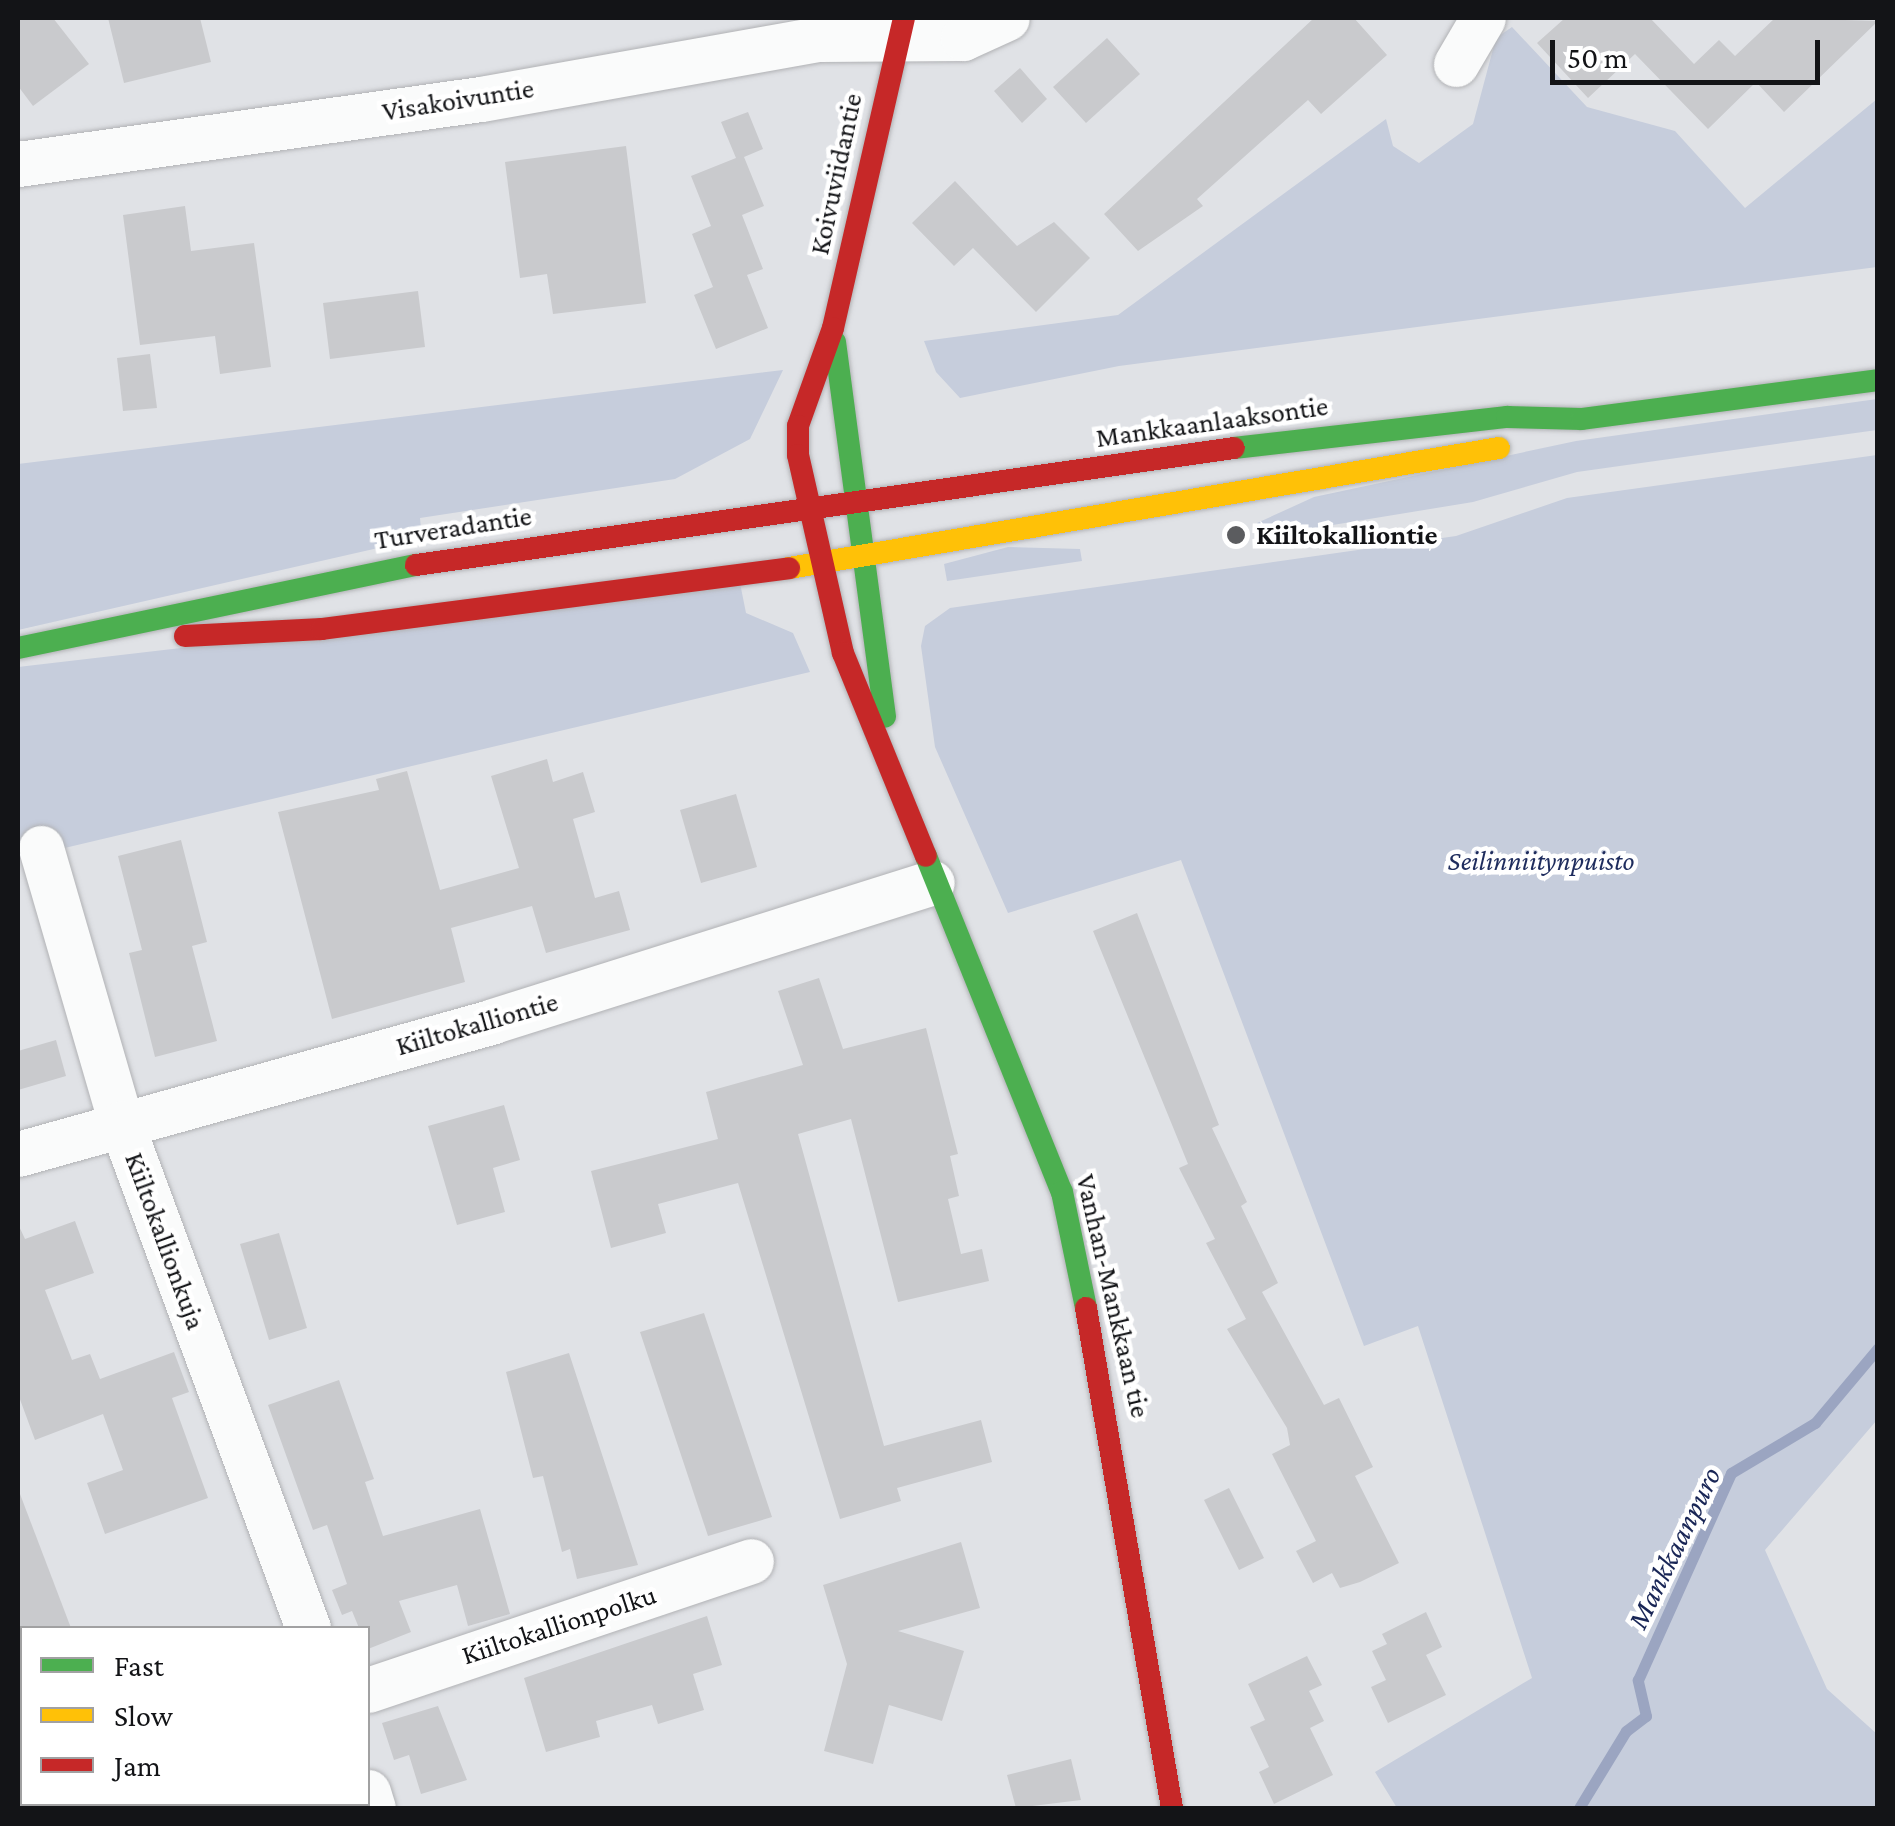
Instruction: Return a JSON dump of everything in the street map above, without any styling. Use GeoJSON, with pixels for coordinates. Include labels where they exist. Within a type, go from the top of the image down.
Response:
{"type":"FeatureCollection","features":[{"type":"Feature","properties":{"kind":"main road","name":"Koivuviidantie"},"geometry":{"type":"LineString","coordinates":[[808,506],[798,426],[834,328],[899,23]]}},
{"type":"Feature","properties":{"kind":"main road","name":"Koivuviidantie"},"geometry":{"type":"LineString","coordinates":[[834,328],[852,502]]}},
{"type":"Feature","properties":{"kind":"main road","name":"Mankkaanlaaksontie"},"geometry":{"type":"LineString","coordinates":[[808,506],[1337,434],[1507,417],[1582,419],[1878,380]]}},
{"type":"Feature","properties":{"kind":"main road","name":"Mankkaanlaaksontie"},"geometry":{"type":"LineString","coordinates":[[816,564],[1484,454],[1582,419]]}},
{"type":"Feature","properties":{"kind":"main road","name":"Vanhan-Mankkaan tie"},"geometry":{"type":"LineString","coordinates":[[852,502],[880,634],[888,765]]}},
{"type":"Feature","properties":{"kind":"main road","name":"Vanhan-Mankkaan tie"},"geometry":{"type":"LineString","coordinates":[[808,506],[816,564],[888,765],[932,883],[1027,1091],[1062,1192],[1116,1449],[1172,1808]]}},
{"type":"Feature","properties":{"kind":"main road","name":"Turveradantie"},"geometry":{"type":"LineString","coordinates":[[18,648],[112,634],[362,573],[808,506]]}},
{"type":"Feature","properties":{"kind":"main road","name":"Turveradantie"},"geometry":{"type":"LineString","coordinates":[[112,634],[322,629],[816,564]]}},
{"type":"Feature","properties":{"kind":"street","name":"Visakoivuntie"},"geometry":{"type":"LineString","coordinates":[[18,164],[481,98],[899,23],[962,38],[1007,18]]}},
{"type":"Feature","properties":{"kind":"street"},"geometry":{"type":"LineString","coordinates":[[1456,64],[1483,18]]}},
{"type":"Feature","properties":{"kind":"street","name":"Kiiltokallionkuja"},"geometry":{"type":"LineString","coordinates":[[42,848],[121,1123],[307,1626]]}},
{"type":"Feature","properties":{"kind":"street","name":"Kiiltokalliontie"},"geometry":{"type":"LineString","coordinates":[[18,1154],[493,1021],[932,883]]}},
{"type":"Feature","properties":{"kind":"street","name":"Kiiltokallionpolku"},"geometry":{"type":"LineString","coordinates":[[370,1689],[751,1561]]}},
{"type":"Feature","properties":{"kind":"green space"},"geometry":{"type":"Polygon","coordinates":[[[1512,27],[1587,107],[1675,131],[1745,208],[1877,99],[1877,267],[1119,366],[960,398],[936,372],[924,341],[1118,315],[1386,119],[1393,146],[1419,163],[1473,124],[1496,38],[1512,27]]]}},
{"type":"Feature","properties":{"kind":"green space"},"geometry":{"type":"Polygon","coordinates":[[[783,370],[750,439],[675,479],[420,518],[422,538],[18,630],[18,464],[783,370]]]}},
{"type":"Feature","properties":{"kind":"green space"},"geometry":{"type":"Polygon","coordinates":[[[1877,399],[1877,430],[1577,472],[1473,502],[1265,536],[1257,523],[1314,497],[1576,441],[1877,399]]]}},
{"type":"Feature","properties":{"kind":"green space","name":"Seilinniitynpuisto"},"geometry":{"type":"Polygon","coordinates":[[[1877,455],[1877,1420],[1765,1550],[1827,1689],[1877,1734],[1877,1808],[1397,1808],[1375,1772],[1532,1678],[1418,1326],[1364,1346],[1181,860],[1008,913],[935,747],[921,646],[925,626],[950,608],[1456,536],[1567,498],[1877,455]]]}},
{"type":"Feature","properties":{"kind":"green space"},"geometry":{"type":"Polygon","coordinates":[[[1008,547],[1080,549],[1082,561],[947,581],[944,564],[1008,547]]]}},
{"type":"Feature","properties":{"kind":"green space"},"geometry":{"type":"Polygon","coordinates":[[[740,583],[746,613],[793,633],[810,672],[18,859],[18,667],[740,583]]]}},
{"type":"Feature","properties":{"kind":"building"},"geometry":{"type":"Polygon","coordinates":[[[18,18],[53,18],[89,64],[33,106],[18,86],[18,18]]]}},
{"type":"Feature","properties":{"kind":"building"},"geometry":{"type":"Polygon","coordinates":[[[108,18],[200,18],[211,62],[124,83],[108,18]]]}},
{"type":"Feature","properties":{"kind":"building"},"geometry":{"type":"Polygon","coordinates":[[[1314,18],[1354,18],[1387,55],[1321,114],[1308,100],[1197,199],[1203,206],[1138,251],[1104,214],[1314,18]]]}},
{"type":"Feature","properties":{"kind":"building"},"geometry":{"type":"Polygon","coordinates":[[[1565,18],[1650,18],[1694,64],[1719,40],[1735,56],[1775,18],[1878,21],[1784,112],[1756,82],[1708,129],[1635,54],[1588,98],[1537,43],[1565,18]]]}},
{"type":"Feature","properties":{"kind":"building"},"geometry":{"type":"Polygon","coordinates":[[[1107,38],[1140,74],[1086,123],[1053,87],[1107,38]]]}},
{"type":"Feature","properties":{"kind":"building"},"geometry":{"type":"Polygon","coordinates":[[[1020,68],[1047,99],[1022,123],[994,91],[1020,68]]]}},
{"type":"Feature","properties":{"kind":"building"},"geometry":{"type":"Polygon","coordinates":[[[748,112],[763,149],[744,157],[764,206],[742,215],[763,269],[747,275],[768,328],[716,349],[694,295],[713,287],[692,234],[711,226],[691,176],[736,158],[721,122],[748,112]]]}},
{"type":"Feature","properties":{"kind":"building"},"geometry":{"type":"Polygon","coordinates":[[[626,146],[646,303],[553,314],[547,274],[520,278],[505,162],[626,146]]]}},
{"type":"Feature","properties":{"kind":"building"},"geometry":{"type":"Polygon","coordinates":[[[955,181],[1017,246],[1054,222],[1090,258],[1036,312],[973,248],[954,266],[912,223],[955,181]]]}},
{"type":"Feature","properties":{"kind":"building"},"geometry":{"type":"Polygon","coordinates":[[[185,206],[191,251],[254,243],[271,367],[220,374],[215,336],[140,345],[123,215],[185,206]]]}},
{"type":"Feature","properties":{"kind":"building"},"geometry":{"type":"Polygon","coordinates":[[[418,291],[425,347],[330,359],[323,303],[418,291]]]}},
{"type":"Feature","properties":{"kind":"building"},"geometry":{"type":"Polygon","coordinates":[[[150,354],[157,408],[123,411],[117,358],[150,354]]]}},
{"type":"Feature","properties":{"kind":"building"},"geometry":{"type":"Polygon","coordinates":[[[547,759],[553,782],[583,772],[595,812],[573,819],[595,898],[619,891],[630,930],[546,953],[532,906],[451,928],[465,982],[332,1019],[278,812],[379,790],[376,779],[407,771],[440,890],[519,868],[491,776],[547,759]]]}},
{"type":"Feature","properties":{"kind":"building"},"geometry":{"type":"Polygon","coordinates":[[[736,794],[757,867],[701,883],[680,810],[736,794]]]}},
{"type":"Feature","properties":{"kind":"building"},"geometry":{"type":"Polygon","coordinates":[[[181,840],[207,942],[192,946],[217,1041],[155,1057],[129,953],[142,950],[118,856],[181,840]]]}},
{"type":"Feature","properties":{"kind":"building"},"geometry":{"type":"Polygon","coordinates":[[[1137,913],[1219,1125],[1212,1128],[1247,1202],[1241,1206],[1278,1283],[1262,1292],[1324,1405],[1339,1398],[1373,1467],[1355,1476],[1399,1563],[1360,1582],[1340,1588],[1332,1573],[1313,1583],[1296,1551],[1316,1541],[1272,1454],[1290,1445],[1287,1428],[1227,1329],[1246,1319],[1206,1243],[1215,1239],[1179,1168],[1188,1164],[1093,931],[1137,913]]]}},
{"type":"Feature","properties":{"kind":"building"},"geometry":{"type":"Polygon","coordinates":[[[819,978],[843,1049],[926,1028],[958,1154],[950,1156],[959,1196],[948,1199],[961,1254],[982,1249],[989,1281],[898,1302],[851,1119],[798,1134],[884,1446],[981,1420],[992,1462],[897,1488],[901,1501],[840,1519],[738,1183],[658,1204],[666,1233],[611,1248],[591,1171],[718,1139],[706,1092],[803,1065],[778,991],[819,978]]]}},
{"type":"Feature","properties":{"kind":"building"},"geometry":{"type":"Polygon","coordinates":[[[56,1040],[66,1076],[18,1090],[18,1051],[56,1040]]]}},
{"type":"Feature","properties":{"kind":"building"},"geometry":{"type":"Polygon","coordinates":[[[504,1105],[520,1160],[493,1168],[505,1212],[457,1225],[428,1126],[504,1105]]]}},
{"type":"Feature","properties":{"kind":"building"},"geometry":{"type":"Polygon","coordinates":[[[75,1221],[94,1273],[45,1290],[72,1360],[90,1354],[100,1379],[174,1352],[189,1392],[172,1398],[208,1498],[105,1534],[87,1483],[123,1470],[103,1414],[35,1440],[18,1394],[18,1224],[25,1239],[75,1221]]]}},
{"type":"Feature","properties":{"kind":"building"},"geometry":{"type":"Polygon","coordinates":[[[279,1233],[307,1328],[269,1340],[240,1244],[279,1233]]]}},
{"type":"Feature","properties":{"kind":"building"},"geometry":{"type":"Polygon","coordinates":[[[704,1313],[772,1517],[708,1536],[640,1332],[704,1313]]]}},
{"type":"Feature","properties":{"kind":"building"},"geometry":{"type":"Polygon","coordinates":[[[569,1353],[638,1565],[577,1579],[570,1549],[562,1552],[543,1476],[533,1478],[506,1372],[569,1353]]]}},
{"type":"Feature","properties":{"kind":"building"},"geometry":{"type":"Polygon","coordinates":[[[339,1380],[374,1479],[365,1482],[383,1536],[480,1509],[510,1614],[468,1626],[457,1585],[399,1601],[411,1632],[370,1648],[370,1626],[358,1626],[352,1611],[342,1615],[332,1590],[347,1584],[327,1525],[313,1530],[268,1405],[339,1380]]]}},
{"type":"Feature","properties":{"kind":"building"},"geometry":{"type":"Polygon","coordinates":[[[1229,1488],[1264,1558],[1239,1570],[1204,1500],[1229,1488]]]}},
{"type":"Feature","properties":{"kind":"building"},"geometry":{"type":"Polygon","coordinates":[[[20,1494],[70,1626],[18,1628],[20,1494]]]}},
{"type":"Feature","properties":{"kind":"building"},"geometry":{"type":"Polygon","coordinates":[[[961,1542],[980,1608],[898,1631],[964,1651],[942,1721],[889,1705],[873,1764],[824,1751],[847,1664],[823,1585],[961,1542]]]}},
{"type":"Feature","properties":{"kind":"building"},"geometry":{"type":"Polygon","coordinates":[[[1426,1612],[1442,1647],[1426,1655],[1446,1695],[1388,1723],[1371,1687],[1386,1680],[1372,1651],[1387,1644],[1382,1634],[1426,1612]]]}},
{"type":"Feature","properties":{"kind":"building"},"geometry":{"type":"Polygon","coordinates":[[[707,1616],[722,1665],[693,1674],[704,1710],[658,1724],[652,1705],[596,1721],[600,1737],[546,1752],[524,1678],[707,1616]]]}},
{"type":"Feature","properties":{"kind":"building"},"geometry":{"type":"Polygon","coordinates":[[[1307,1656],[1322,1685],[1309,1691],[1324,1721],[1310,1728],[1333,1775],[1274,1804],[1259,1772],[1269,1767],[1250,1727],[1265,1720],[1248,1684],[1307,1656]]]}},
{"type":"Feature","properties":{"kind":"building"},"geometry":{"type":"Polygon","coordinates":[[[438,1706],[467,1780],[421,1794],[409,1755],[394,1760],[382,1723],[438,1706]]]}},
{"type":"Feature","properties":{"kind":"building"},"geometry":{"type":"Polygon","coordinates":[[[1071,1759],[1081,1800],[1016,1808],[1007,1775],[1071,1759]]]}},
{"type":"Feature","properties":{"kind":"waterway","name":"Mankkaanpuro"},"geometry":{"type":"LineString","coordinates":[[1579,1808],[1626,1731],[1646,1716],[1638,1680],[1731,1473],[1815,1423],[1878,1348]]}},
{"type":"Feature","properties":{"kind":"traffic: fast"},"geometry":{"type":"LineString","coordinates":[[835,342],[885,717]]}},
{"type":"Feature","properties":{"kind":"traffic: fast"},"geometry":{"type":"LineString","coordinates":[[1234,448],[1507,417],[1582,419],[1878,380]]}},
{"type":"Feature","properties":{"kind":"traffic: fast"},"geometry":{"type":"LineString","coordinates":[[18,648],[416,565]]}},
{"type":"Feature","properties":{"kind":"traffic: fast"},"geometry":{"type":"LineString","coordinates":[[926,856],[1062,1192],[1086,1308]]}},
{"type":"Feature","properties":{"kind":"traffic: slow"},"geometry":{"type":"LineString","coordinates":[[789,568],[1499,448]]}},
{"type":"Feature","properties":{"kind":"traffic: jam"},"geometry":{"type":"LineString","coordinates":[[904,18],[833,328],[798,426],[798,455],[843,653],[926,856]]}},
{"type":"Feature","properties":{"kind":"traffic: jam"},"geometry":{"type":"LineString","coordinates":[[416,565],[1234,448]]}},
{"type":"Feature","properties":{"kind":"traffic: jam"},"geometry":{"type":"LineString","coordinates":[[185,636],[322,629],[789,568]]}},
{"type":"Feature","properties":{"kind":"traffic: jam"},"geometry":{"type":"LineString","coordinates":[[1086,1308],[1172,1808]]}},
{"type":"Feature","properties":{"kind":"place","name":"Kiiltokalliontie"},"geometry":{"type":"Point","coordinates":[1236,535]}}]}
